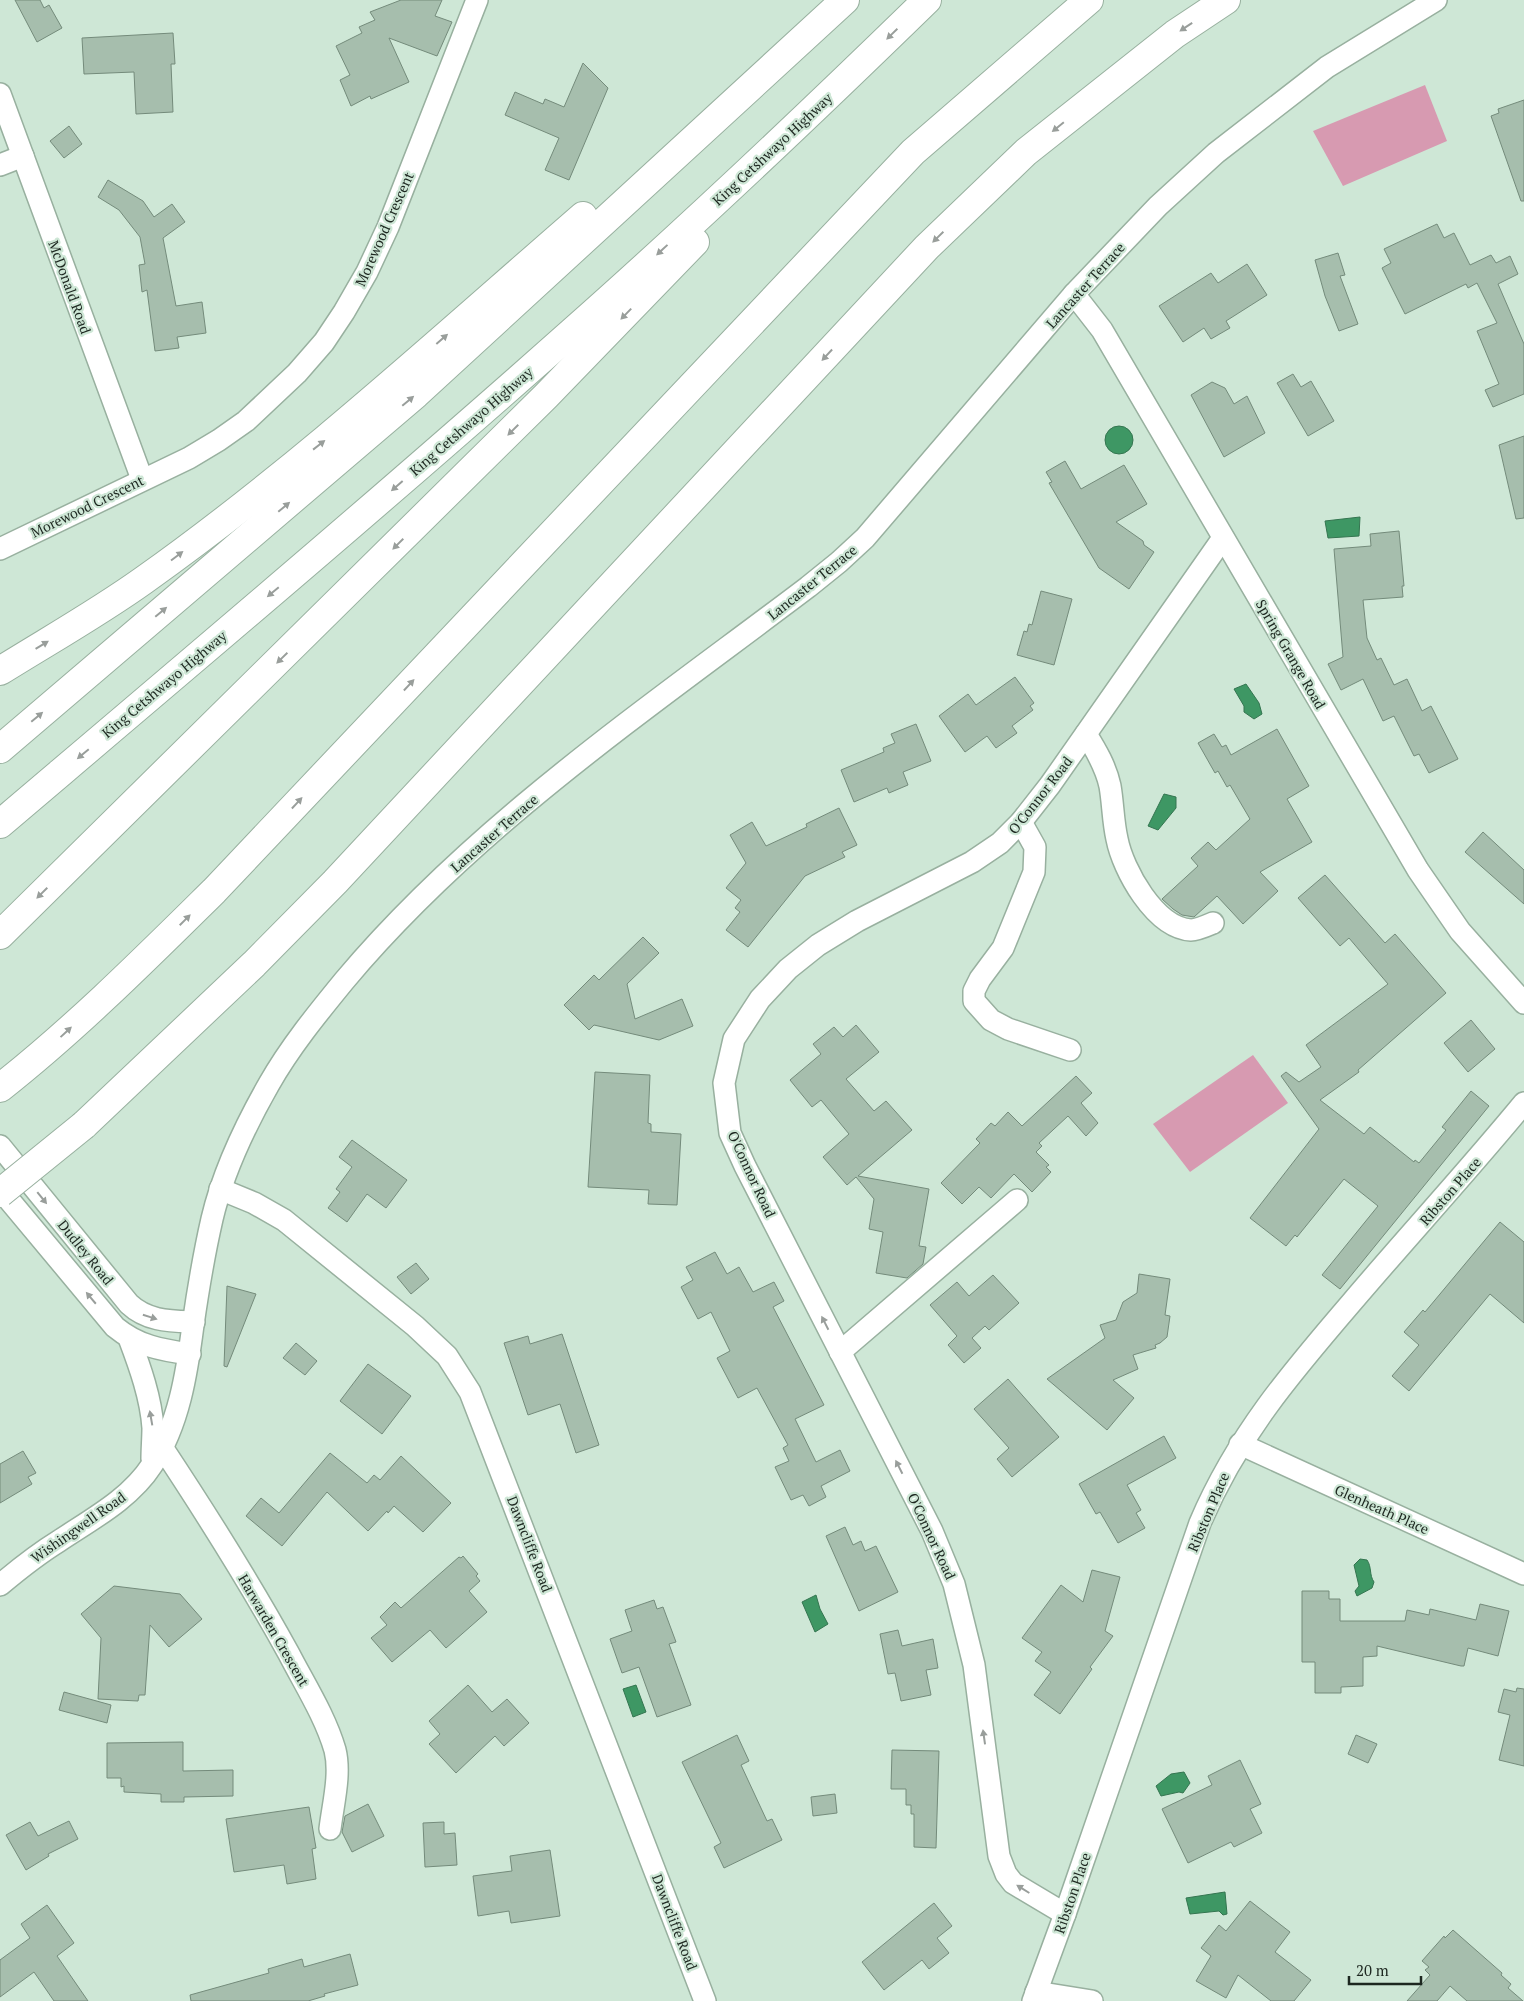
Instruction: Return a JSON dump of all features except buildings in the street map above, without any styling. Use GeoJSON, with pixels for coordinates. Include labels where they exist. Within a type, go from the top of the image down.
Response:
{"type":"FeatureCollection","features":[{"type":"Feature","properties":{"kind":"highway"},"geometry":{"type":"LineString","coordinates":[[0,671],[106,606],[144,580],[330,436],[671,141],[829,0]]}},
{"type":"Feature","properties":{"kind":"highway"},"geometry":{"type":"LineString","coordinates":[[0,749],[416,394],[846,0]]}},
{"type":"Feature","properties":{"kind":"highway","name":"King Cetshwayo Highway"},"geometry":{"type":"LineString","coordinates":[[0,824],[394,488],[574,330],[801,122],[928,0]]}},
{"type":"Feature","properties":{"kind":"highway"},"geometry":{"type":"LineString","coordinates":[[0,1088],[30,1064],[150,954],[214,891],[913,152],[1089,0]]}},
{"type":"Feature","properties":{"kind":"highway"},"geometry":{"type":"LineString","coordinates":[[0,1193],[84,1125],[254,964],[335,882],[927,247],[1026,152],[1175,34],[1226,0]]}},
{"type":"Feature","properties":{"kind":"highway"},"geometry":{"type":"LineString","coordinates":[[0,935],[546,396],[686,252],[801,122]]}},
{"type":"Feature","properties":{"kind":"street","name":"Morewood Crescent"},"geometry":{"type":"LineString","coordinates":[[0,549],[189,458],[219,440],[246,420],[297,373],[324,342],[367,272],[388,227],[477,0]]}},
{"type":"Feature","properties":{"kind":"street","name":"Lancaster Terrace"},"geometry":{"type":"LineString","coordinates":[[220,1189],[236,1147],[275,1075],[301,1034],[388,932],[426,893],[565,771],[808,587],[846,556],[865,538],[1074,294],[1158,206],[1216,153],[1327,68],[1436,0]]}},
{"type":"Feature","properties":{"kind":"street","name":"McDonald Road"},"geometry":{"type":"LineString","coordinates":[[0,94],[142,479]]}},
{"type":"Feature","properties":{"kind":"street"},"geometry":{"type":"LineString","coordinates":[[0,165],[23,156]]}},
{"type":"Feature","properties":{"kind":"street","name":"Spring Grange Road"},"geometry":{"type":"LineString","coordinates":[[1074,294],[1102,330],[1418,870],[1460,931],[1524,1003]]}},
{"type":"Feature","properties":{"kind":"street","name":"O'Connor Road"},"geometry":{"type":"LineString","coordinates":[[1065,1914],[1013,1883],[1006,1874],[998,1856],[974,1665],[954,1584],[932,1531],[745,1166],[730,1133],[724,1083],[734,1039],[760,998],[788,969],[818,945],[857,921],[972,862],[1000,843],[1021,822],[1086,734],[1223,538]]}},
{"type":"Feature","properties":{"kind":"street"},"geometry":{"type":"LineString","coordinates":[[1086,734],[1105,768],[1110,786],[1117,841],[1140,893],[1156,911],[1180,928],[1192,930],[1213,923]]}},
{"type":"Feature","properties":{"kind":"street"},"geometry":{"type":"LineString","coordinates":[[1021,822],[1035,846],[1034,872],[1003,948],[980,979],[974,991],[974,1001],[991,1020],[1070,1050]]}},
{"type":"Feature","properties":{"kind":"street","name":"Ribston Place"},"geometry":{"type":"LineString","coordinates":[[1034,1996],[1065,1914],[1200,1523],[1212,1494],[1240,1444],[1289,1375],[1524,1104]]}},
{"type":"Feature","properties":{"kind":"street","name":"Dudley Road"},"geometry":{"type":"LineString","coordinates":[[0,1146],[138,1313],[152,1319],[194,1322]]}},
{"type":"Feature","properties":{"kind":"street","name":"Dudley Road"},"geometry":{"type":"LineString","coordinates":[[0,1189],[115,1328],[129,1338],[152,1348],[190,1354]]}},
{"type":"Feature","properties":{"kind":"street"},"geometry":{"type":"LineString","coordinates":[[194,1322],[212,1221],[220,1189]]}},
{"type":"Feature","properties":{"kind":"street","name":"Dawncliffe Road"},"geometry":{"type":"LineString","coordinates":[[220,1189],[254,1202],[284,1220],[392,1308],[447,1356],[470,1392],[705,2001]]}},
{"type":"Feature","properties":{"kind":"street"},"geometry":{"type":"LineString","coordinates":[[840,1352],[1017,1200]]}},
{"type":"Feature","properties":{"kind":"street","name":"Wishingwell Road"},"geometry":{"type":"LineString","coordinates":[[0,1585],[55,1543],[123,1497],[152,1467],[162,1447],[181,1396],[190,1354],[194,1322]]}},
{"type":"Feature","properties":{"kind":"street","name":"Dudley Road"},"geometry":{"type":"LineString","coordinates":[[129,1338],[143,1376],[150,1409],[152,1467]]}},
{"type":"Feature","properties":{"kind":"street","name":"Glenheath Place"},"geometry":{"type":"LineString","coordinates":[[1240,1444],[1524,1574]]}},
{"type":"Feature","properties":{"kind":"street","name":"Harwarden Crescent"},"geometry":{"type":"LineString","coordinates":[[162,1447],[212,1523],[277,1632],[319,1711],[335,1750],[337,1769],[330,1829]]}},
{"type":"Feature","properties":{"kind":"street"},"geometry":{"type":"LineString","coordinates":[[1034,1996],[1092,2001]]}},
{"type":"Feature","properties":{"kind":"shaded area"},"geometry":{"type":"Polygon","coordinates":[[[1425,85],[1447,141],[1343,186],[1313,131],[1425,85]]]}},
{"type":"Feature","properties":{"kind":"shaded area"},"geometry":{"type":"Polygon","coordinates":[[[1119,426],[1129,430],[1133,440],[1129,450],[1119,454],[1109,450],[1105,440],[1109,430],[1119,426]]]}},
{"type":"Feature","properties":{"kind":"shaded area"},"geometry":{"type":"Polygon","coordinates":[[[1360,517],[1359,536],[1328,538],[1325,521],[1360,517]]]}},
{"type":"Feature","properties":{"kind":"shaded area"},"geometry":{"type":"Polygon","coordinates":[[[1246,684],[1259,703],[1262,714],[1254,719],[1244,712],[1244,706],[1234,689],[1246,684]]]}},
{"type":"Feature","properties":{"kind":"shaded area"},"geometry":{"type":"Polygon","coordinates":[[[1164,794],[1176,797],[1176,808],[1158,830],[1148,826],[1164,794]]]}},
{"type":"Feature","properties":{"kind":"shaded area"},"geometry":{"type":"Polygon","coordinates":[[[1253,1055],[1288,1103],[1190,1172],[1153,1124],[1253,1055]]]}},
{"type":"Feature","properties":{"kind":"shaded area"},"geometry":{"type":"Polygon","coordinates":[[[1360,1559],[1367,1560],[1374,1582],[1372,1588],[1357,1596],[1355,1591],[1359,1586],[1354,1565],[1360,1559]]]}},
{"type":"Feature","properties":{"kind":"shaded area"},"geometry":{"type":"Polygon","coordinates":[[[816,1595],[820,1609],[828,1624],[815,1632],[802,1602],[816,1595]]]}},
{"type":"Feature","properties":{"kind":"shaded area"},"geometry":{"type":"Polygon","coordinates":[[[636,1685],[646,1712],[633,1717],[623,1689],[636,1685]]]}},
{"type":"Feature","properties":{"kind":"shaded area"},"geometry":{"type":"Polygon","coordinates":[[[1184,1772],[1190,1783],[1183,1793],[1179,1792],[1161,1796],[1156,1786],[1171,1774],[1184,1772]]]}},
{"type":"Feature","properties":{"kind":"shaded area"},"geometry":{"type":"Polygon","coordinates":[[[1225,1892],[1227,1914],[1223,1915],[1219,1911],[1190,1914],[1186,1898],[1225,1892]]]}}]}
